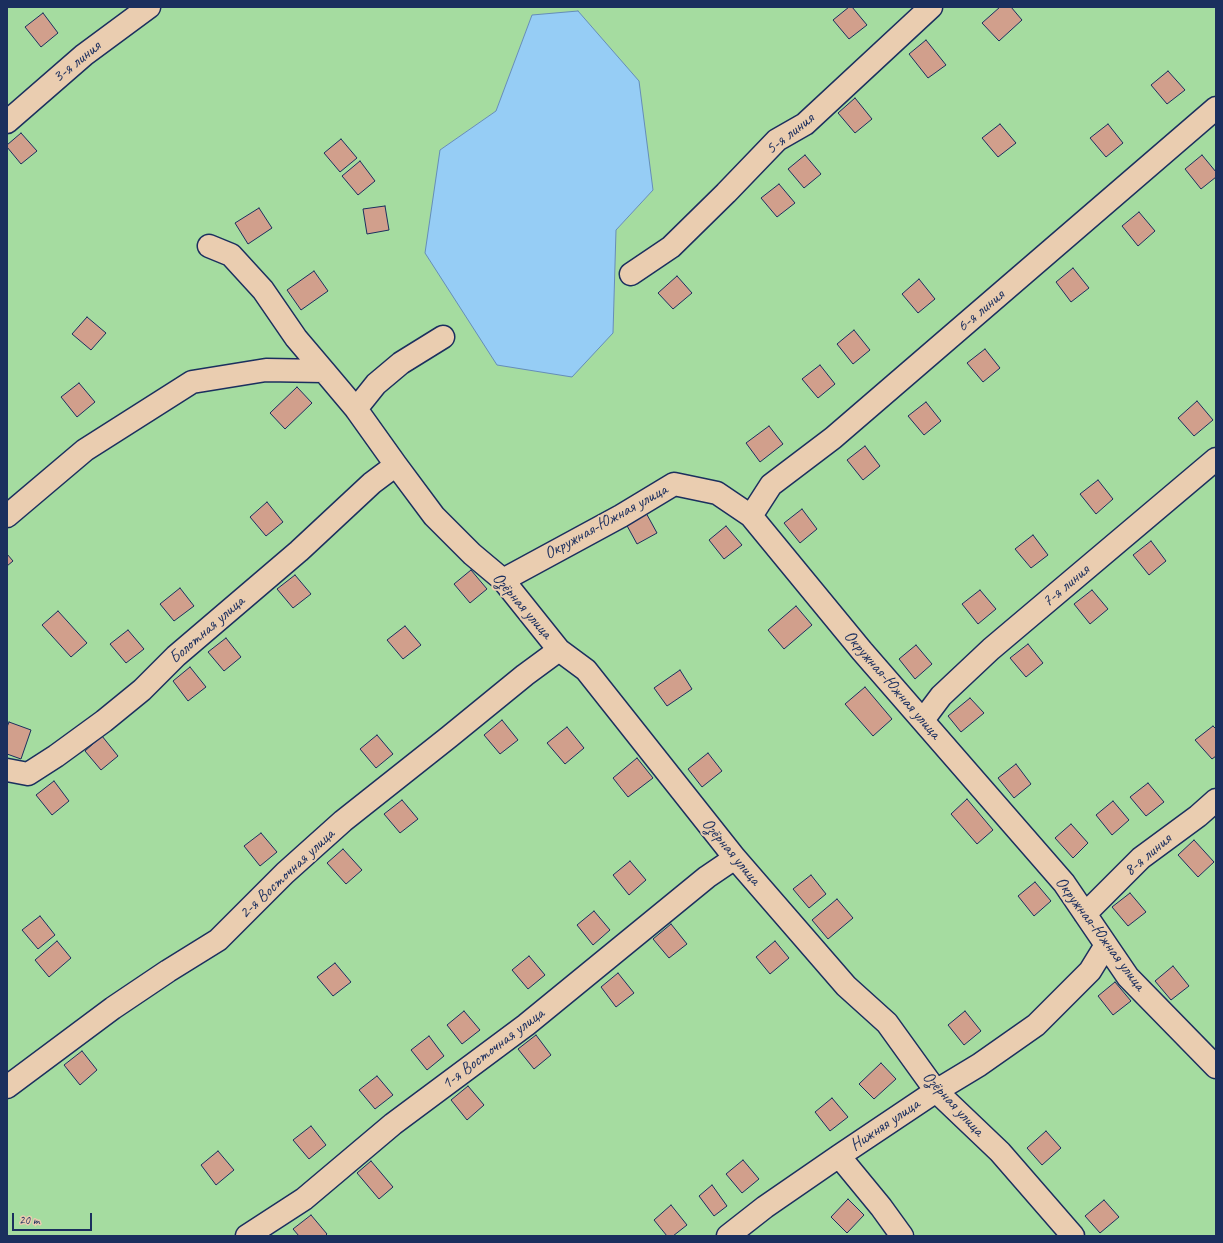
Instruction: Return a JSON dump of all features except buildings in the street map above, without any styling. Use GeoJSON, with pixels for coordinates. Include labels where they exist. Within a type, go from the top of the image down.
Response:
{"type":"FeatureCollection","features":[{"type":"Feature","properties":{"kind":"street","name":"3-я линия"},"geometry":{"type":"LineString","coordinates":[[7,122],[84,55],[149,7]]}},
{"type":"Feature","properties":{"kind":"street","name":"5-я линия"},"geometry":{"type":"LineString","coordinates":[[631,274],[671,246],[726,193],[777,140],[805,124],[931,7]]}},
{"type":"Feature","properties":{"kind":"street","name":"6-я линия"},"geometry":{"type":"LineString","coordinates":[[751,516],[771,485],[833,438],[1216,108]]}},
{"type":"Feature","properties":{"kind":"street","name":"Озёрная улица"},"geometry":{"type":"LineString","coordinates":[[209,246],[231,255],[263,290],[296,338],[356,409],[434,516],[472,554],[503,580],[559,650],[586,670],[735,858],[846,986],[887,1023],[936,1091],[1000,1152],[1073,1236]]}},
{"type":"Feature","properties":{"kind":"street"},"geometry":{"type":"LineString","coordinates":[[356,409],[376,384],[401,363],[443,337]]}},
{"type":"Feature","properties":{"kind":"street"},"geometry":{"type":"LineString","coordinates":[[7,516],[85,450],[192,382],[266,370],[324,371]]}},
{"type":"Feature","properties":{"kind":"street","name":"7-я линия"},"geometry":{"type":"LineString","coordinates":[[923,720],[941,696],[991,649],[1216,459]]}},
{"type":"Feature","properties":{"kind":"street","name":"Болотная улица"},"geometry":{"type":"LineString","coordinates":[[7,770],[28,774],[56,756],[104,721],[142,690],[176,656],[299,551],[372,483],[396,465]]}},
{"type":"Feature","properties":{"kind":"street","name":"Окружная-Южная улица"},"geometry":{"type":"LineString","coordinates":[[503,580],[621,516],[674,484],[717,493],[751,516],[862,651],[1064,883],[1128,977],[1216,1067]]}},
{"type":"Feature","properties":{"kind":"street","name":"2-я Восточная улица"},"geometry":{"type":"LineString","coordinates":[[7,1088],[113,1008],[218,940],[285,873],[343,822],[449,738],[525,675],[559,650]]}},
{"type":"Feature","properties":{"kind":"street","name":"8-я линия"},"geometry":{"type":"LineString","coordinates":[[1085,914],[1141,858],[1198,816],[1216,800]]}},
{"type":"Feature","properties":{"kind":"street","name":"1-я Восточная улица"},"geometry":{"type":"LineString","coordinates":[[247,1236],[304,1199],[393,1124],[526,1025],[707,877],[735,858]]}},
{"type":"Feature","properties":{"kind":"street","name":"Нижняя улица"},"geometry":{"type":"LineString","coordinates":[[728,1236],[839,1156],[936,1091],[979,1065],[1036,1025],[1090,971],[1106,945]]}},
{"type":"Feature","properties":{"kind":"street"},"geometry":{"type":"LineString","coordinates":[[839,1156],[881,1207],[902,1236]]}},
{"type":"Feature","properties":{"kind":"green space"},"geometry":{"type":"Polygon","coordinates":[[[7,7],[1216,7],[1216,1236],[7,1236],[7,7]],[[532,15],[496,111],[440,150],[613,333],[616,230],[653,190],[532,15]]]}},
{"type":"Feature","properties":{"kind":"water"},"geometry":{"type":"Polygon","coordinates":[[[578,11],[639,81],[653,190],[616,230],[613,333],[572,377],[497,365],[425,253],[440,150],[496,111],[532,15],[578,11]]]}}]}
